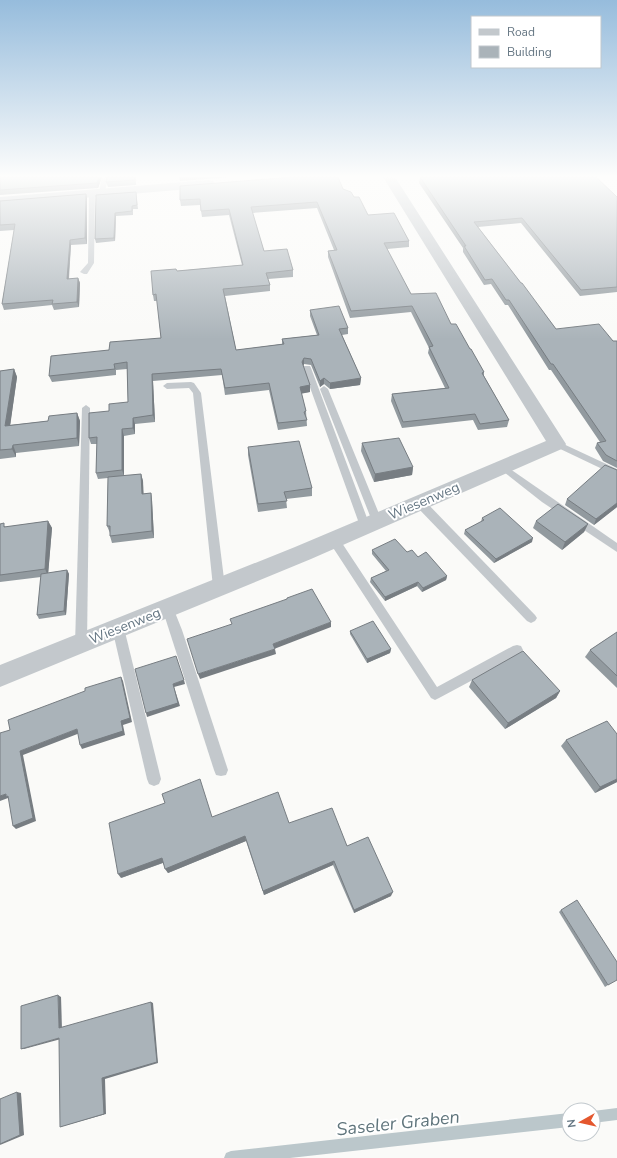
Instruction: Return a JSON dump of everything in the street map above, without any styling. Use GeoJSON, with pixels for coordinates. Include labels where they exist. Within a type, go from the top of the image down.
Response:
{"type":"FeatureCollection","features":[{"type":"Feature","properties":{"kind":"street"},"geometry":{"type":"LineString","coordinates":[[423,231],[557,444]]}},
{"type":"Feature","properties":{"kind":"street","name":"Wiesenweg"},"geometry":{"type":"LineString","coordinates":[[0,676],[334,540],[557,444]]}},
{"type":"Feature","properties":{"kind":"lane"},"geometry":{"type":"LineString","coordinates":[[84,272],[91,264],[94,231]]}},
{"type":"Feature","properties":{"kind":"lane"},"geometry":{"type":"LineString","coordinates":[[307,368],[371,524]]}},
{"type":"Feature","properties":{"kind":"lane"},"geometry":{"type":"LineString","coordinates":[[167,386],[191,385],[197,393],[220,587]]}},
{"type":"Feature","properties":{"kind":"lane"},"geometry":{"type":"LineString","coordinates":[[324,389],[371,524]]}},
{"type":"Feature","properties":{"kind":"lane"},"geometry":{"type":"LineString","coordinates":[[81,644],[86,408]]}},
{"type":"Feature","properties":{"kind":"lane"},"geometry":{"type":"LineString","coordinates":[[557,444],[617,473]]}},
{"type":"Feature","properties":{"kind":"lane"},"geometry":{"type":"LineString","coordinates":[[503,467],[617,548]]}},
{"type":"Feature","properties":{"kind":"lane"},"geometry":{"type":"LineString","coordinates":[[420,502],[531,618]]}},
{"type":"Feature","properties":{"kind":"lane"},"geometry":{"type":"LineString","coordinates":[[334,540],[434,694],[517,650]]}},
{"type":"Feature","properties":{"kind":"lane"},"geometry":{"type":"LineString","coordinates":[[168,608],[220,770]]}},
{"type":"Feature","properties":{"kind":"lane"},"geometry":{"type":"LineString","coordinates":[[118,628],[154,780]]}},
{"type":"Feature","properties":{"kind":"building"},"geometry":{"type":"Polygon","coordinates":[[[14,231],[85,231],[85,238],[70,240],[67,279],[78,278],[77,302],[52,304],[53,300],[2,304],[14,231]]]}},
{"type":"Feature","properties":{"kind":"building"},"geometry":{"type":"Polygon","coordinates":[[[95,231],[114,231],[114,238],[95,239],[95,231]]]}},
{"type":"Feature","properties":{"kind":"building"},"geometry":{"type":"Polygon","coordinates":[[[235,231],[258,231],[264,251],[287,249],[293,270],[266,273],[270,285],[223,289],[236,350],[284,344],[282,339],[319,335],[310,310],[339,306],[348,328],[339,329],[361,378],[330,383],[324,378],[320,381],[311,359],[304,358],[302,362],[310,385],[300,387],[306,411],[304,412],[307,420],[278,423],[269,383],[225,388],[221,369],[152,374],[153,415],[133,418],[133,428],[122,429],[122,470],[96,473],[97,437],[89,438],[89,413],[109,411],[109,404],[128,402],[127,362],[114,364],[115,369],[49,376],[51,356],[109,350],[110,342],[161,338],[156,294],[153,295],[151,271],[176,269],[177,271],[243,265],[235,231]]]}},
{"type":"Feature","properties":{"kind":"building"},"geometry":{"type":"Polygon","coordinates":[[[329,231],[404,231],[409,241],[384,243],[411,294],[436,293],[451,324],[456,324],[484,372],[482,373],[509,420],[480,424],[475,414],[403,422],[392,394],[449,388],[429,347],[433,346],[412,306],[351,311],[328,251],[337,250],[329,231]]]}},
{"type":"Feature","properties":{"kind":"building"},"geometry":{"type":"Polygon","coordinates":[[[456,231],[481,231],[556,329],[599,324],[613,341],[617,341],[617,461],[606,455],[597,443],[606,441],[553,364],[551,364],[509,300],[506,300],[492,279],[485,280],[464,246],[466,246],[456,231]]]}},
{"type":"Feature","properties":{"kind":"building"},"geometry":{"type":"Polygon","coordinates":[[[533,231],[617,231],[617,287],[581,290],[533,231]]]}},
{"type":"Feature","properties":{"kind":"building"},"geometry":{"type":"Polygon","coordinates":[[[14,369],[5,426],[48,421],[49,416],[77,413],[77,438],[13,445],[12,449],[0,450],[0,371],[14,369]]]}},
{"type":"Feature","properties":{"kind":"building"},"geometry":{"type":"Polygon","coordinates":[[[399,438],[413,467],[375,474],[362,443],[399,438]]]}},
{"type":"Feature","properties":{"kind":"building"},"geometry":{"type":"Polygon","coordinates":[[[299,441],[312,488],[284,492],[287,501],[258,504],[248,447],[299,441]]]}},
{"type":"Feature","properties":{"kind":"building"},"geometry":{"type":"Polygon","coordinates":[[[605,465],[617,470],[617,503],[596,519],[567,499],[605,465]]]}},
{"type":"Feature","properties":{"kind":"building"},"geometry":{"type":"Polygon","coordinates":[[[141,474],[142,494],[151,493],[152,531],[110,536],[110,526],[107,526],[108,477],[141,474]]]}},
{"type":"Feature","properties":{"kind":"building"},"geometry":{"type":"Polygon","coordinates":[[[558,504],[588,524],[565,542],[536,521],[558,504]]]}},
{"type":"Feature","properties":{"kind":"building"},"geometry":{"type":"Polygon","coordinates":[[[500,508],[533,538],[496,559],[465,530],[484,520],[482,518],[500,508]]]}},
{"type":"Feature","properties":{"kind":"building"},"geometry":{"type":"Polygon","coordinates":[[[48,521],[45,569],[0,575],[0,524],[4,523],[4,527],[48,521]]]}},
{"type":"Feature","properties":{"kind":"building"},"geometry":{"type":"Polygon","coordinates":[[[395,539],[407,552],[412,550],[418,557],[426,552],[447,576],[423,588],[418,582],[385,597],[371,578],[389,570],[372,550],[395,539]]]}},
{"type":"Feature","properties":{"kind":"building"},"geometry":{"type":"Polygon","coordinates":[[[67,570],[64,611],[37,615],[41,574],[67,570]]]}},
{"type":"Feature","properties":{"kind":"building"},"geometry":{"type":"Polygon","coordinates":[[[312,589],[331,622],[273,644],[275,649],[198,674],[187,639],[232,624],[230,619],[312,589]]]}},
{"type":"Feature","properties":{"kind":"building"},"geometry":{"type":"Polygon","coordinates":[[[373,621],[391,649],[367,659],[350,631],[373,621]]]}},
{"type":"Feature","properties":{"kind":"building"},"geometry":{"type":"Polygon","coordinates":[[[617,632],[617,676],[590,650],[617,632]]]}},
{"type":"Feature","properties":{"kind":"building"},"geometry":{"type":"Polygon","coordinates":[[[523,651],[560,691],[508,723],[472,680],[523,651]]]}},
{"type":"Feature","properties":{"kind":"building"},"geometry":{"type":"Polygon","coordinates":[[[176,656],[184,680],[173,684],[178,703],[146,713],[135,669],[176,656]]]}},
{"type":"Feature","properties":{"kind":"building"},"geometry":{"type":"Polygon","coordinates":[[[121,677],[130,718],[121,721],[123,731],[80,745],[77,729],[20,751],[33,818],[13,826],[8,796],[6,797],[6,794],[0,796],[0,733],[10,730],[8,720],[85,691],[85,688],[121,677]]]}},
{"type":"Feature","properties":{"kind":"building"},"geometry":{"type":"Polygon","coordinates":[[[607,721],[617,734],[617,779],[600,787],[566,740],[607,721]]]}},
{"type":"Feature","properties":{"kind":"building"},"geometry":{"type":"Polygon","coordinates":[[[200,779],[212,817],[278,792],[289,823],[332,808],[347,846],[368,837],[393,892],[354,910],[334,861],[263,891],[245,836],[165,869],[162,858],[118,874],[109,823],[165,803],[162,794],[200,779]]]}},
{"type":"Feature","properties":{"kind":"building"},"geometry":{"type":"Polygon","coordinates":[[[577,900],[617,962],[617,980],[608,985],[561,910],[577,900]]]}},
{"type":"Feature","properties":{"kind":"building"},"geometry":{"type":"Polygon","coordinates":[[[58,995],[59,1028],[151,1002],[157,1062],[102,1078],[104,1114],[60,1127],[59,1038],[21,1049],[21,1006],[58,995]]]}},
{"type":"Feature","properties":{"kind":"building"},"geometry":{"type":"Polygon","coordinates":[[[17,1092],[20,1135],[0,1144],[0,1099],[17,1092]]]}},
{"type":"Feature","properties":{"kind":"waterway","name":"Saseler Graben"},"geometry":{"type":"LineString","coordinates":[[601,1116],[617,1114]]}},
{"type":"Feature","properties":{"kind":"waterway","name":"Saseler Graben"},"geometry":{"type":"LineString","coordinates":[[231,1158],[561,1121]]}}]}
